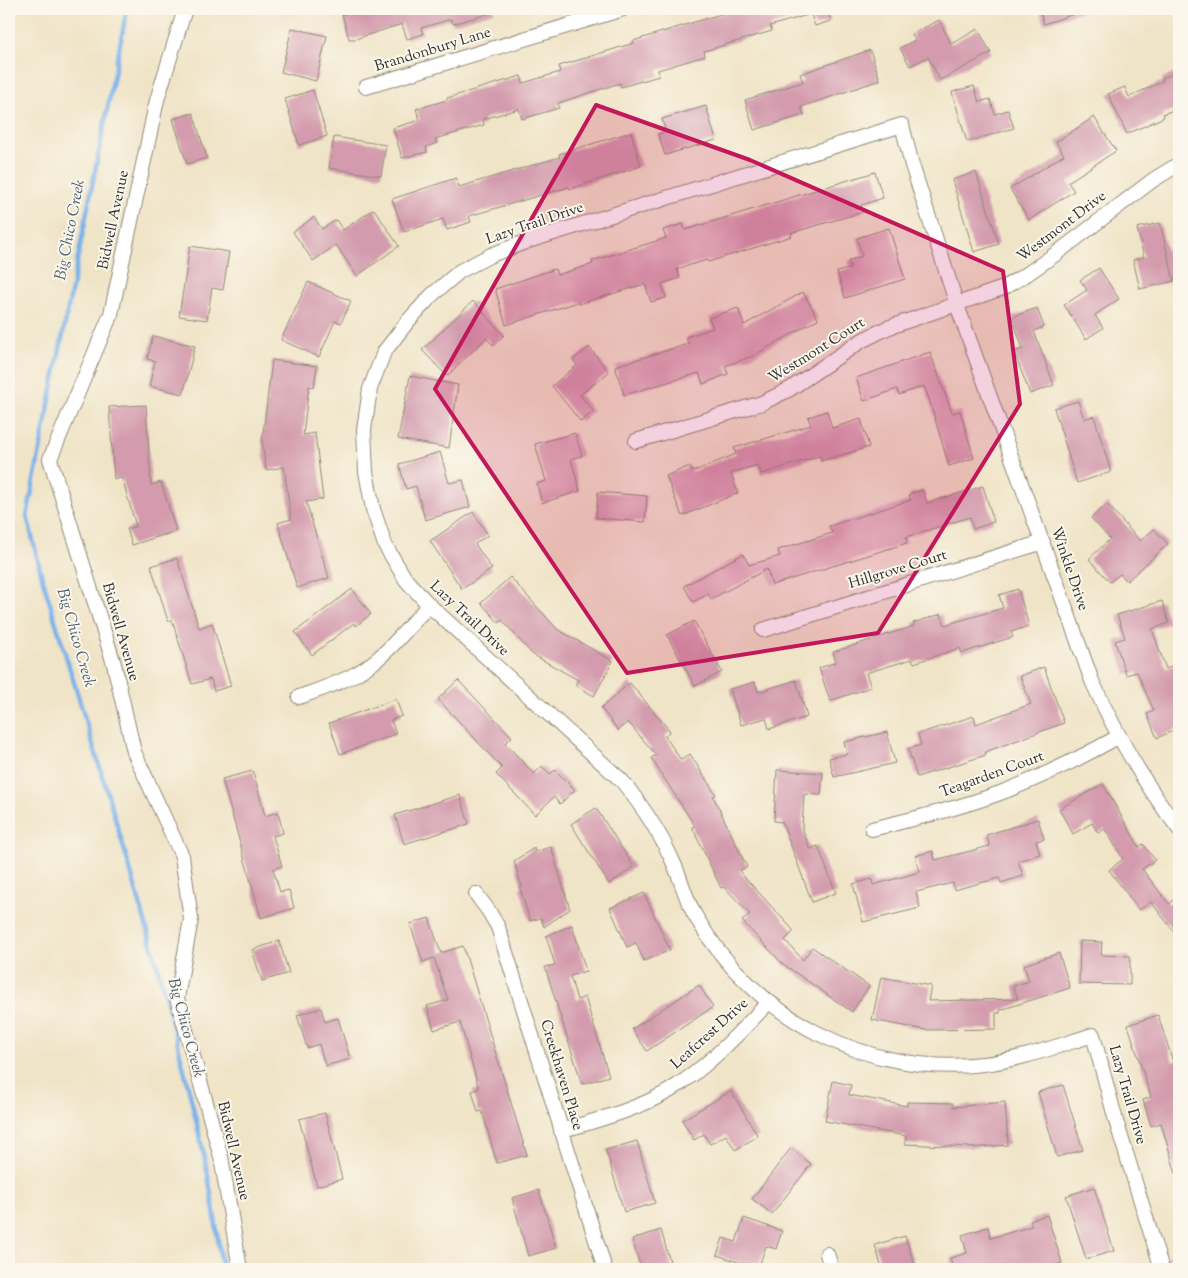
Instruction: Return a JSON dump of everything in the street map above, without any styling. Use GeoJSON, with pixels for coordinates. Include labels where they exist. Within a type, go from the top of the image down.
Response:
{"type":"FeatureCollection","features":[{"type":"Feature","properties":{"kind":"street","name":"Bidwell Avenue"},"geometry":{"type":"LineString","coordinates":[[185,9],[157,100],[111,314],[50,459],[114,664],[134,752],[182,856],[191,919],[177,998],[221,1157],[240,1269]]}},
{"type":"Feature","properties":{"kind":"street","name":"Brandonbury Lane"},"geometry":{"type":"LineString","coordinates":[[366,87],[623,9]]}},
{"type":"Feature","properties":{"kind":"street","name":"Lazy Trail Drive"},"geometry":{"type":"LineString","coordinates":[[957,305],[912,164],[902,125],[537,238],[491,255],[460,271],[432,295],[408,321],[384,352],[370,389],[364,430],[366,472],[373,508],[385,545],[406,580],[429,606],[622,781],[643,807],[663,840],[695,916],[712,942],[737,971],[769,1002],[795,1022],[825,1038],[862,1053],[902,1062],[944,1066],[983,1064],[1012,1059],[1093,1035],[1116,1121],[1162,1269]]}},
{"type":"Feature","properties":{"kind":"street","name":"Westmont Drive"},"geometry":{"type":"LineString","coordinates":[[957,305],[1003,288],[1027,274],[1153,180],[1179,164]]}},
{"type":"Feature","properties":{"kind":"street","name":"Westmont Court"},"geometry":{"type":"LineString","coordinates":[[636,441],[762,403],[796,385],[861,341],[887,328],[957,305]]}},
{"type":"Feature","properties":{"kind":"street","name":"Winkle Drive"},"geometry":{"type":"LineString","coordinates":[[957,305],[1086,666],[1118,737],[1141,775],[1179,829]]}},
{"type":"Feature","properties":{"kind":"street","name":"Hillgrove Court"},"geometry":{"type":"LineString","coordinates":[[763,630],[1043,542]]}},
{"type":"Feature","properties":{"kind":"street"},"geometry":{"type":"LineString","coordinates":[[298,697],[332,685],[359,672],[380,657],[429,606]]}},
{"type":"Feature","properties":{"kind":"street","name":"Teagarden Court"},"geometry":{"type":"LineString","coordinates":[[872,829],[959,806],[1006,791],[1049,773],[1118,737]]}},
{"type":"Feature","properties":{"kind":"street","name":"Creekhaven Place"},"geometry":{"type":"LineString","coordinates":[[476,894],[498,927],[605,1269]]}},
{"type":"Feature","properties":{"kind":"street","name":"Leafcrest Drive"},"geometry":{"type":"LineString","coordinates":[[561,1131],[638,1106],[668,1091],[693,1075],[769,1002]]}},
{"type":"Feature","properties":{"kind":"street"},"geometry":{"type":"LineString","coordinates":[[827,1254],[832,1269]]}},
{"type":"Feature","properties":{"kind":"highlighted area"},"geometry":{"type":"Polygon","coordinates":[[[596,105],[750,160],[1003,271],[1020,404],[878,633],[627,673],[435,389],[596,105]]]}},
{"type":"Feature","properties":{"kind":"building"},"geometry":{"type":"Polygon","coordinates":[[[359,9],[494,9],[494,12],[453,24],[451,19],[421,28],[423,34],[407,39],[402,24],[355,39],[349,39],[342,14],[359,9]]]}},
{"type":"Feature","properties":{"kind":"building"},"geometry":{"type":"Polygon","coordinates":[[[737,9],[827,9],[831,21],[815,26],[811,14],[770,26],[772,31],[704,51],[705,56],[658,70],[659,76],[621,87],[620,83],[558,103],[559,108],[522,119],[519,109],[483,119],[484,125],[435,139],[437,143],[426,147],[427,152],[402,158],[393,128],[420,120],[416,109],[521,76],[523,83],[560,72],[559,66],[737,9]]]}},
{"type":"Feature","properties":{"kind":"building"},"geometry":{"type":"Polygon","coordinates":[[[1039,9],[1082,9],[1083,11],[1044,24],[1039,9]]]}},
{"type":"Feature","properties":{"kind":"building"},"geometry":{"type":"Polygon","coordinates":[[[939,20],[951,44],[978,29],[991,53],[940,80],[928,57],[910,66],[900,48],[915,40],[912,34],[939,20]]]}},
{"type":"Feature","properties":{"kind":"building"},"geometry":{"type":"Polygon","coordinates":[[[292,28],[327,36],[316,81],[281,72],[292,28]]]}},
{"type":"Feature","properties":{"kind":"building"},"geometry":{"type":"Polygon","coordinates":[[[870,50],[880,80],[801,107],[804,115],[754,130],[745,100],[803,82],[800,74],[870,50]]]}},
{"type":"Feature","properties":{"kind":"building"},"geometry":{"type":"Polygon","coordinates":[[[1179,72],[1179,108],[1163,114],[1164,117],[1127,134],[1108,94],[1125,87],[1129,97],[1163,81],[1162,78],[1179,72]]]}},
{"type":"Feature","properties":{"kind":"building"},"geometry":{"type":"Polygon","coordinates":[[[974,86],[979,102],[990,99],[995,114],[1008,110],[1014,128],[967,142],[952,92],[974,86]]]}},
{"type":"Feature","properties":{"kind":"building"},"geometry":{"type":"Polygon","coordinates":[[[313,90],[327,136],[299,145],[285,99],[313,90]]]}},
{"type":"Feature","properties":{"kind":"building"},"geometry":{"type":"Polygon","coordinates":[[[706,106],[716,140],[665,155],[658,134],[666,132],[662,119],[706,106]]]}},
{"type":"Feature","properties":{"kind":"building"},"geometry":{"type":"Polygon","coordinates":[[[193,113],[207,158],[187,164],[173,119],[193,113]]]}},
{"type":"Feature","properties":{"kind":"building"},"geometry":{"type":"Polygon","coordinates":[[[1094,117],[1116,151],[1068,182],[1074,191],[1029,220],[1010,189],[1064,155],[1056,142],[1094,117]]]}},
{"type":"Feature","properties":{"kind":"building"},"geometry":{"type":"Polygon","coordinates":[[[631,132],[641,166],[570,189],[569,187],[469,216],[471,222],[447,230],[443,219],[404,232],[392,199],[456,178],[459,187],[560,157],[559,154],[631,132]]]}},
{"type":"Feature","properties":{"kind":"building"},"geometry":{"type":"Polygon","coordinates":[[[334,137],[386,145],[381,176],[329,168],[334,137]]]}},
{"type":"Feature","properties":{"kind":"building"},"geometry":{"type":"Polygon","coordinates":[[[875,172],[883,198],[861,205],[863,212],[791,233],[792,236],[708,262],[707,260],[677,269],[680,278],[662,284],[666,298],[651,302],[645,284],[579,304],[578,302],[506,325],[495,289],[555,269],[557,275],[593,264],[592,261],[666,238],[663,230],[683,224],[685,230],[875,172]]]}},
{"type":"Feature","properties":{"kind":"building"},"geometry":{"type":"Polygon","coordinates":[[[976,172],[999,244],[974,252],[952,180],[976,172]]]}},
{"type":"Feature","properties":{"kind":"building"},"geometry":{"type":"Polygon","coordinates":[[[374,209],[399,246],[357,276],[336,245],[313,261],[293,232],[314,217],[322,229],[336,220],[343,230],[374,209]]]}},
{"type":"Feature","properties":{"kind":"building"},"geometry":{"type":"Polygon","coordinates":[[[1160,223],[1174,281],[1140,289],[1133,260],[1144,257],[1137,228],[1160,223]]]}},
{"type":"Feature","properties":{"kind":"building"},"geometry":{"type":"Polygon","coordinates":[[[889,228],[905,279],[845,298],[837,272],[851,268],[848,261],[862,256],[857,238],[889,228]]]}},
{"type":"Feature","properties":{"kind":"building"},"geometry":{"type":"Polygon","coordinates":[[[190,246],[229,252],[223,290],[212,288],[207,320],[179,316],[190,246]]]}},
{"type":"Feature","properties":{"kind":"building"},"geometry":{"type":"Polygon","coordinates":[[[1099,268],[1119,299],[1095,315],[1103,328],[1086,339],[1064,305],[1087,290],[1080,280],[1099,268]]]}},
{"type":"Feature","properties":{"kind":"building"},"geometry":{"type":"Polygon","coordinates":[[[308,282],[351,301],[341,323],[335,321],[319,357],[281,340],[308,282]]]}},
{"type":"Feature","properties":{"kind":"building"},"geometry":{"type":"Polygon","coordinates":[[[803,292],[818,319],[753,356],[725,366],[728,374],[703,384],[699,373],[624,395],[615,366],[688,344],[686,337],[713,328],[709,318],[738,308],[744,325],[803,292]]]}},
{"type":"Feature","properties":{"kind":"building"},"geometry":{"type":"Polygon","coordinates":[[[473,301],[504,335],[493,345],[486,338],[447,376],[422,350],[473,301]]]}},
{"type":"Feature","properties":{"kind":"building"},"geometry":{"type":"Polygon","coordinates":[[[1037,308],[1044,327],[1034,331],[1054,385],[1030,394],[1014,352],[1023,349],[1012,317],[1037,308]]]}},
{"type":"Feature","properties":{"kind":"building"},"geometry":{"type":"Polygon","coordinates":[[[153,336],[195,346],[183,394],[149,386],[155,361],[147,359],[153,336]]]}},
{"type":"Feature","properties":{"kind":"building"},"geometry":{"type":"Polygon","coordinates":[[[589,347],[609,372],[580,395],[593,411],[581,422],[552,386],[577,365],[573,360],[589,347]]]}},
{"type":"Feature","properties":{"kind":"building"},"geometry":{"type":"Polygon","coordinates":[[[930,352],[952,413],[960,411],[974,458],[949,466],[924,386],[899,395],[897,389],[864,401],[856,378],[930,352]]]}},
{"type":"Feature","properties":{"kind":"building"},"geometry":{"type":"Polygon","coordinates":[[[272,360],[317,366],[314,387],[309,386],[303,435],[315,433],[323,499],[306,502],[329,578],[297,588],[278,523],[291,519],[284,467],[266,470],[262,442],[272,360]]]}},
{"type":"Feature","properties":{"kind":"building"},"geometry":{"type":"Polygon","coordinates":[[[410,376],[458,385],[449,448],[398,439],[410,376]]]}},
{"type":"Feature","properties":{"kind":"building"},"geometry":{"type":"Polygon","coordinates":[[[1078,401],[1084,419],[1094,416],[1111,472],[1077,483],[1054,408],[1078,401]]]}},
{"type":"Feature","properties":{"kind":"building"},"geometry":{"type":"Polygon","coordinates":[[[146,405],[151,485],[161,482],[176,531],[132,545],[127,529],[136,526],[122,478],[114,479],[109,407],[146,405]]]}},
{"type":"Feature","properties":{"kind":"building"},"geometry":{"type":"Polygon","coordinates":[[[827,411],[832,428],[861,419],[869,447],[821,461],[820,456],[761,474],[758,465],[731,473],[738,493],[682,516],[666,476],[690,466],[692,472],[736,454],[734,448],[811,425],[808,417],[827,411]]]}},
{"type":"Feature","properties":{"kind":"building"},"geometry":{"type":"Polygon","coordinates":[[[575,433],[582,456],[571,459],[580,491],[542,503],[537,484],[546,481],[535,444],[575,433]]]}},
{"type":"Feature","properties":{"kind":"building"},"geometry":{"type":"Polygon","coordinates":[[[440,452],[449,483],[463,480],[470,507],[425,520],[416,486],[406,489],[399,464],[440,452]]]}},
{"type":"Feature","properties":{"kind":"building"},"geometry":{"type":"Polygon","coordinates":[[[983,486],[994,522],[973,529],[970,517],[906,537],[907,543],[772,585],[767,569],[711,599],[708,594],[693,602],[684,586],[743,554],[749,565],[780,556],[778,550],[832,533],[829,526],[911,500],[909,494],[923,490],[927,503],[983,486]]]}},
{"type":"Feature","properties":{"kind":"building"},"geometry":{"type":"Polygon","coordinates":[[[598,492],[647,496],[645,522],[596,518],[598,492]]]}},
{"type":"Feature","properties":{"kind":"building"},"geometry":{"type":"Polygon","coordinates":[[[1107,504],[1140,541],[1154,529],[1168,544],[1127,581],[1120,574],[1110,582],[1089,559],[1110,539],[1091,518],[1107,504]]]}},
{"type":"Feature","properties":{"kind":"building"},"geometry":{"type":"Polygon","coordinates":[[[473,512],[488,535],[475,544],[492,569],[462,589],[430,541],[473,512]]]}},
{"type":"Feature","properties":{"kind":"building"},"geometry":{"type":"Polygon","coordinates":[[[177,558],[199,628],[212,623],[231,686],[214,691],[211,679],[192,684],[172,620],[168,621],[151,566],[177,558]]]}},
{"type":"Feature","properties":{"kind":"building"},"geometry":{"type":"Polygon","coordinates":[[[510,577],[557,629],[613,661],[594,696],[575,685],[578,680],[532,654],[502,620],[499,623],[481,603],[510,577]]]}},
{"type":"Feature","properties":{"kind":"building"},"geometry":{"type":"Polygon","coordinates":[[[352,589],[371,614],[356,626],[354,623],[312,655],[295,632],[352,589]]]}},
{"type":"Feature","properties":{"kind":"building"},"geometry":{"type":"Polygon","coordinates":[[[1018,589],[1029,626],[1011,632],[1013,637],[962,653],[960,648],[914,663],[912,659],[866,673],[871,687],[830,701],[819,668],[836,662],[833,652],[914,626],[913,623],[941,614],[945,625],[1003,608],[999,595],[1018,589]]]}},
{"type":"Feature","properties":{"kind":"building"},"geometry":{"type":"Polygon","coordinates":[[[1162,601],[1169,623],[1152,629],[1166,669],[1179,663],[1179,728],[1157,738],[1147,714],[1154,711],[1137,672],[1126,675],[1115,641],[1125,638],[1117,615],[1162,601]]]}},
{"type":"Feature","properties":{"kind":"building"},"geometry":{"type":"Polygon","coordinates":[[[694,621],[722,672],[695,686],[667,635],[694,621]]]}},
{"type":"Feature","properties":{"kind":"building"},"geometry":{"type":"Polygon","coordinates":[[[1044,667],[1064,723],[985,752],[986,755],[917,777],[908,749],[921,745],[918,734],[974,716],[976,724],[1031,704],[1020,676],[1044,667]]]}},
{"type":"Feature","properties":{"kind":"building"},"geometry":{"type":"Polygon","coordinates":[[[458,680],[512,737],[505,743],[534,774],[542,766],[550,774],[555,770],[575,790],[560,804],[554,797],[535,815],[496,774],[502,768],[438,699],[458,680]]]}},
{"type":"Feature","properties":{"kind":"building"},"geometry":{"type":"Polygon","coordinates":[[[796,680],[807,717],[769,729],[766,718],[741,725],[730,689],[755,682],[758,692],[796,680]]]}},
{"type":"Feature","properties":{"kind":"building"},"geometry":{"type":"Polygon","coordinates":[[[630,683],[670,731],[665,736],[681,760],[690,754],[716,795],[713,796],[747,867],[739,871],[794,931],[785,940],[803,960],[812,947],[869,986],[852,1012],[783,964],[742,921],[750,914],[724,887],[721,888],[692,827],[695,826],[651,758],[656,755],[628,722],[618,730],[601,708],[630,683]]]}},
{"type":"Feature","properties":{"kind":"building"},"geometry":{"type":"Polygon","coordinates":[[[396,699],[402,716],[391,720],[396,734],[340,754],[329,723],[396,699]]]}},
{"type":"Feature","properties":{"kind":"building"},"geometry":{"type":"Polygon","coordinates":[[[887,732],[895,763],[834,777],[829,758],[847,754],[844,742],[887,732]]]}},
{"type":"Feature","properties":{"kind":"building"},"geometry":{"type":"Polygon","coordinates":[[[777,770],[823,773],[821,795],[804,794],[802,828],[810,849],[818,846],[836,893],[812,902],[782,822],[774,821],[777,770]]]}},
{"type":"Feature","properties":{"kind":"building"},"geometry":{"type":"Polygon","coordinates":[[[253,771],[265,816],[278,812],[283,833],[273,836],[282,866],[273,869],[280,892],[289,890],[294,908],[261,918],[222,779],[253,771]]]}},
{"type":"Feature","properties":{"kind":"building"},"geometry":{"type":"Polygon","coordinates":[[[1103,784],[1139,847],[1143,844],[1155,860],[1142,869],[1169,904],[1179,895],[1179,938],[1151,902],[1139,910],[1109,870],[1123,859],[1105,829],[1098,833],[1092,823],[1073,834],[1059,809],[1103,784]]]}},
{"type":"Feature","properties":{"kind":"building"},"geometry":{"type":"Polygon","coordinates":[[[460,795],[469,824],[404,844],[395,815],[460,795]]]}},
{"type":"Feature","properties":{"kind":"building"},"geometry":{"type":"Polygon","coordinates":[[[596,808],[634,867],[609,884],[571,824],[596,808]]]}},
{"type":"Feature","properties":{"kind":"building"},"geometry":{"type":"Polygon","coordinates":[[[1038,819],[1044,839],[1036,841],[1040,854],[1018,861],[1023,876],[1001,883],[999,878],[954,890],[953,883],[916,892],[920,908],[863,922],[853,884],[872,879],[873,885],[920,872],[915,856],[933,851],[935,860],[990,846],[986,835],[1038,819]]]}},
{"type":"Feature","properties":{"kind":"building"},"geometry":{"type":"Polygon","coordinates":[[[551,847],[570,909],[544,927],[541,918],[530,921],[514,861],[534,848],[535,852],[551,847]]]}},
{"type":"Feature","properties":{"kind":"building"},"geometry":{"type":"Polygon","coordinates":[[[644,893],[670,950],[644,961],[636,943],[627,947],[610,908],[644,893]]]}},
{"type":"Feature","properties":{"kind":"building"},"geometry":{"type":"Polygon","coordinates":[[[429,918],[441,953],[463,946],[527,1155],[497,1163],[482,1111],[478,1112],[472,1091],[479,1089],[460,1022],[434,1030],[427,1006],[448,1000],[434,958],[423,962],[410,924],[429,918]]]}},
{"type":"Feature","properties":{"kind":"building"},"geometry":{"type":"Polygon","coordinates":[[[572,925],[586,971],[570,976],[577,1000],[585,997],[609,1076],[582,1084],[545,967],[555,965],[546,936],[572,925]]]}},
{"type":"Feature","properties":{"kind":"building"},"geometry":{"type":"Polygon","coordinates":[[[279,941],[289,973],[262,981],[252,950],[279,941]]]}},
{"type":"Feature","properties":{"kind":"building"},"geometry":{"type":"Polygon","coordinates":[[[1080,941],[1102,942],[1101,955],[1130,956],[1130,985],[1079,984],[1080,941]]]}},
{"type":"Feature","properties":{"kind":"building"},"geometry":{"type":"Polygon","coordinates":[[[1059,953],[1070,988],[1000,1010],[1000,1013],[996,1013],[996,1029],[926,1030],[872,1020],[881,977],[931,986],[928,1001],[1018,999],[1013,986],[1029,981],[1024,965],[1059,953]]]}},
{"type":"Feature","properties":{"kind":"building"},"geometry":{"type":"Polygon","coordinates":[[[699,985],[713,1007],[647,1051],[632,1029],[699,985]]]}},
{"type":"Feature","properties":{"kind":"building"},"geometry":{"type":"Polygon","coordinates":[[[321,1008],[325,1022],[338,1018],[350,1059],[325,1066],[319,1044],[307,1048],[297,1015],[321,1008]]]}},
{"type":"Feature","properties":{"kind":"building"},"geometry":{"type":"Polygon","coordinates":[[[1158,1015],[1173,1062],[1179,1060],[1179,1173],[1176,1174],[1161,1123],[1151,1126],[1143,1100],[1151,1097],[1128,1025],[1158,1015]]]}},
{"type":"Feature","properties":{"kind":"building"},"geometry":{"type":"Polygon","coordinates":[[[833,1081],[851,1085],[849,1095],[907,1106],[907,1102],[953,1103],[953,1107],[1005,1102],[1008,1145],[969,1148],[905,1144],[906,1136],[825,1121],[833,1081]]]}},
{"type":"Feature","properties":{"kind":"building"},"geometry":{"type":"Polygon","coordinates":[[[1063,1085],[1083,1150],[1057,1157],[1038,1092],[1063,1085]]]}},
{"type":"Feature","properties":{"kind":"building"},"geometry":{"type":"Polygon","coordinates":[[[731,1091],[758,1136],[735,1150],[726,1135],[710,1144],[704,1134],[694,1140],[682,1120],[731,1091]]]}},
{"type":"Feature","properties":{"kind":"building"},"geometry":{"type":"Polygon","coordinates":[[[325,1113],[342,1179],[317,1186],[299,1119],[325,1113]]]}},
{"type":"Feature","properties":{"kind":"building"},"geometry":{"type":"Polygon","coordinates":[[[637,1141],[655,1203],[624,1212],[606,1150],[637,1141]]]}},
{"type":"Feature","properties":{"kind":"building"},"geometry":{"type":"Polygon","coordinates":[[[791,1148],[811,1164],[772,1214],[752,1199],[791,1148]]]}},
{"type":"Feature","properties":{"kind":"building"},"geometry":{"type":"Polygon","coordinates":[[[1094,1187],[1114,1251],[1086,1259],[1066,1196],[1094,1187]]]}},
{"type":"Feature","properties":{"kind":"building"},"geometry":{"type":"Polygon","coordinates":[[[539,1190],[556,1248],[528,1256],[512,1198],[539,1190]]]}},
{"type":"Feature","properties":{"kind":"building"},"geometry":{"type":"Polygon","coordinates":[[[1047,1215],[1062,1263],[1042,1269],[953,1269],[950,1258],[967,1253],[962,1235],[988,1227],[991,1238],[1032,1226],[1030,1220],[1047,1215]]]}},
{"type":"Feature","properties":{"kind":"building"},"geometry":{"type":"Polygon","coordinates":[[[744,1218],[782,1231],[776,1249],[766,1246],[758,1269],[717,1255],[723,1238],[736,1242],[744,1218]]]}},
{"type":"Feature","properties":{"kind":"building"},"geometry":{"type":"Polygon","coordinates":[[[661,1230],[672,1269],[641,1269],[632,1239],[661,1230]]]}},
{"type":"Feature","properties":{"kind":"building"},"geometry":{"type":"Polygon","coordinates":[[[905,1236],[916,1269],[882,1269],[875,1245],[905,1236]]]}},
{"type":"Feature","properties":{"kind":"waterway","name":"Big Chico Creek"},"geometry":{"type":"LineString","coordinates":[[127,9],[27,516],[42,577],[130,867],[170,1013],[208,1174],[222,1269]]}}]}
